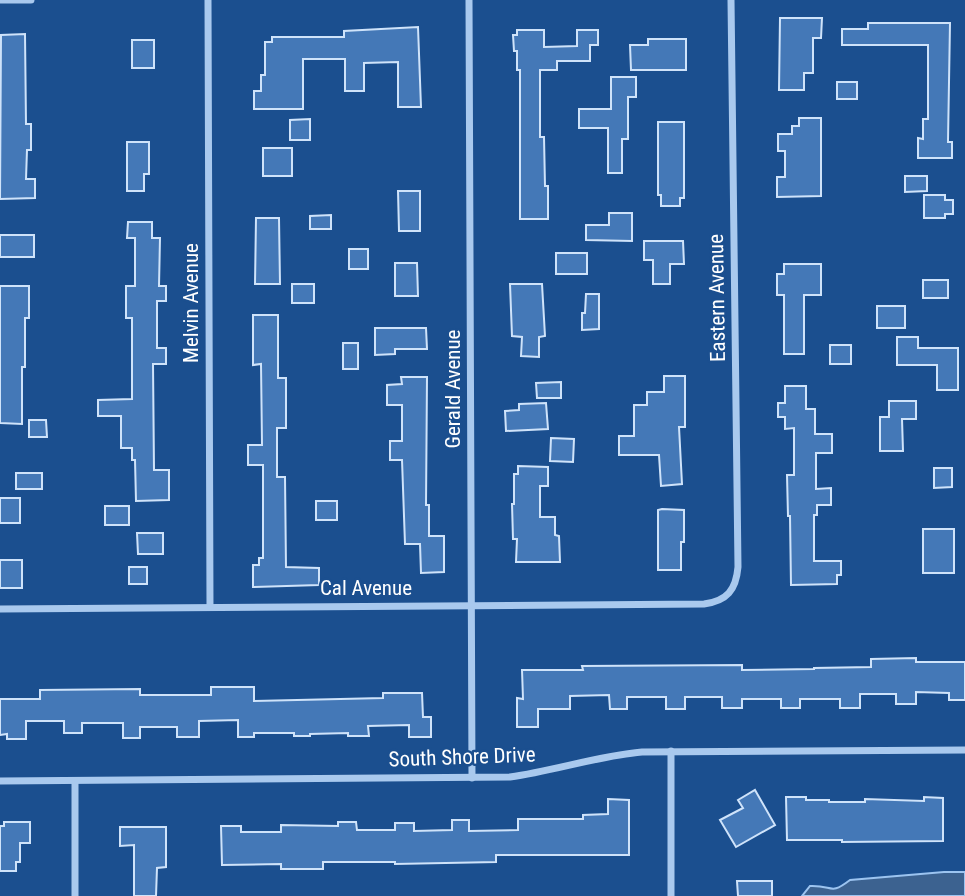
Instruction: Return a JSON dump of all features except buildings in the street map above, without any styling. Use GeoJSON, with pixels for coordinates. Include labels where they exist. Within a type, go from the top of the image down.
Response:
{"type":"FeatureCollection","features":[{"type":"Feature","properties":{"kind":"street"},"geometry":{"type":"LineString","coordinates":[[0,1],[31,0]]}},
{"type":"Feature","properties":{"kind":"street","name":"Melvin Avenue"},"geometry":{"type":"LineString","coordinates":[[208,0],[210,607]]}},
{"type":"Feature","properties":{"kind":"street","name":"Gerald Avenue"},"geometry":{"type":"LineString","coordinates":[[469,0],[472,778]]}},
{"type":"Feature","properties":{"kind":"street","name":"Eastern Avenue"},"geometry":{"type":"LineString","coordinates":[[730,595],[738,567],[732,0]]}},
{"type":"Feature","properties":{"kind":"street","name":"Cal Avenue"},"geometry":{"type":"LineString","coordinates":[[0,609],[704,604],[730,595]]}},
{"type":"Feature","properties":{"kind":"street","name":"South Shore Drive"},"geometry":{"type":"LineString","coordinates":[[0,781],[472,778],[530,774],[619,754],[671,751],[965,750]]}},
{"type":"Feature","properties":{"kind":"street"},"geometry":{"type":"LineString","coordinates":[[671,751],[671,896]]}},
{"type":"Feature","properties":{"kind":"street"},"geometry":{"type":"LineString","coordinates":[[75,781],[75,896]]}},
{"type":"Feature","properties":{"kind":"water"},"geometry":{"type":"Polygon","coordinates":[[[965,872],[965,896],[802,896],[810,886],[834,889],[850,880],[965,872]]]}}]}
